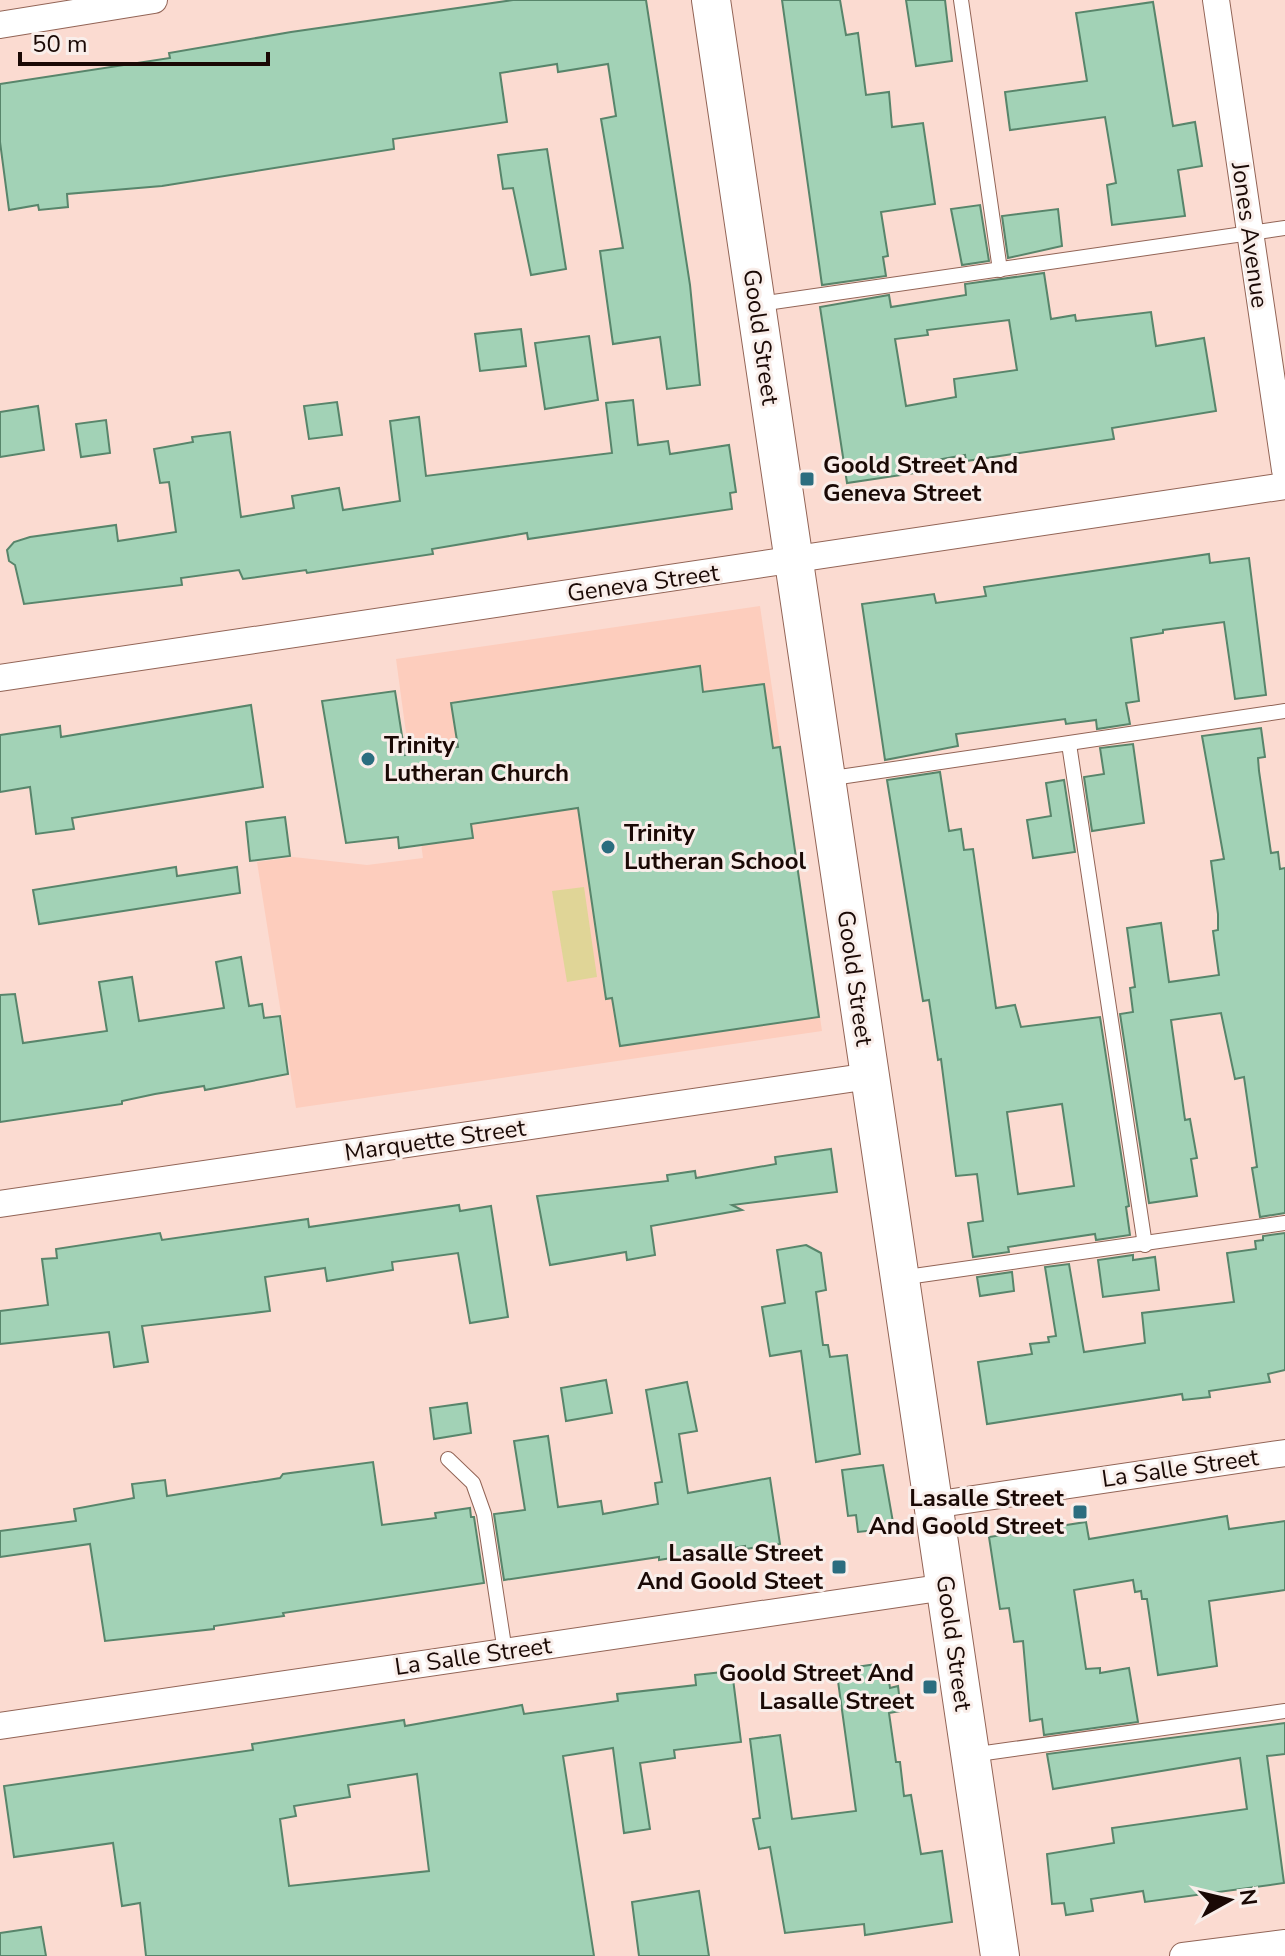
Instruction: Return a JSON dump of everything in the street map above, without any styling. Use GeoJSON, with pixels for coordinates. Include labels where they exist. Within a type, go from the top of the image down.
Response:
{"type":"FeatureCollection","features":[{"type":"Feature","properties":{"kind":"street"},"geometry":{"type":"LineString","coordinates":[[0,25],[154,0]]}},
{"type":"Feature","properties":{"kind":"street","name":"Goold Street"},"geometry":{"type":"LineString","coordinates":[[711,0],[1000,1956]]}},
{"type":"Feature","properties":{"kind":"street","name":"Jones Avenue"},"geometry":{"type":"LineString","coordinates":[[1216,0],[1285,470]]}},
{"type":"Feature","properties":{"kind":"street","name":"Geneva Street"},"geometry":{"type":"LineString","coordinates":[[0,678],[1285,486]]}},
{"type":"Feature","properties":{"kind":"street","name":"Marquette Street"},"geometry":{"type":"LineString","coordinates":[[0,1204],[870,1076]]}},
{"type":"Feature","properties":{"kind":"street","name":"La Salle Street"},"geometry":{"type":"LineString","coordinates":[[933,1505],[1285,1453]]}},
{"type":"Feature","properties":{"kind":"street","name":"La Salle Street"},"geometry":{"type":"LineString","coordinates":[[0,1726],[946,1587]]}},
{"type":"Feature","properties":{"kind":"street"},"geometry":{"type":"LineString","coordinates":[[1183,1956],[1285,1943]]}},
{"type":"Feature","properties":{"kind":"lane"},"geometry":{"type":"LineString","coordinates":[[961,0],[1000,270]]}},
{"type":"Feature","properties":{"kind":"lane"},"geometry":{"type":"LineString","coordinates":[[757,305],[1285,228]]}},
{"type":"Feature","properties":{"kind":"lane"},"geometry":{"type":"LineString","coordinates":[[826,779],[1285,711]]}},
{"type":"Feature","properties":{"kind":"lane"},"geometry":{"type":"LineString","coordinates":[[1069,744],[1145,1245]]}},
{"type":"Feature","properties":{"kind":"lane"},"geometry":{"type":"LineString","coordinates":[[900,1278],[1285,1223]]}},
{"type":"Feature","properties":{"kind":"lane"},"geometry":{"type":"LineString","coordinates":[[448,1459],[473,1483],[484,1514],[505,1652]]}},
{"type":"Feature","properties":{"kind":"lane"},"geometry":{"type":"LineString","coordinates":[[970,1755],[1285,1711]]}},
{"type":"Feature","properties":{"kind":"shaded area","name":"Trinity Lutheran School"},"geometry":{"type":"Polygon","coordinates":[[[760,606],[822,1031],[296,1108],[257,862],[293,857],[367,865],[423,858],[396,659],[760,606]]]}},
{"type":"Feature","properties":{"kind":"shaded area"},"geometry":{"type":"Polygon","coordinates":[[[584,887],[597,977],[567,982],[552,891],[584,887]]]}},
{"type":"Feature","properties":{"kind":"building"},"geometry":{"type":"Polygon","coordinates":[[[513,0],[646,0],[690,285],[700,385],[667,389],[660,337],[613,344],[600,251],[623,248],[601,119],[616,116],[608,64],[558,72],[557,64],[500,73],[507,122],[393,139],[394,149],[162,186],[67,194],[68,207],[39,210],[38,205],[9,210],[0,142],[0,84],[170,58],[169,53],[291,32],[513,0]]]}},
{"type":"Feature","properties":{"kind":"building"},"geometry":{"type":"Polygon","coordinates":[[[782,0],[840,0],[846,35],[858,33],[866,95],[889,92],[892,127],[923,123],[935,204],[881,212],[888,256],[883,257],[886,276],[822,285],[782,0]]]}},
{"type":"Feature","properties":{"kind":"building"},"geometry":{"type":"Polygon","coordinates":[[[906,0],[945,0],[952,61],[916,66],[906,0]]]}},
{"type":"Feature","properties":{"kind":"building"},"geometry":{"type":"Polygon","coordinates":[[[1153,2],[1173,126],[1195,122],[1202,166],[1178,170],[1185,216],[1112,225],[1107,185],[1116,183],[1105,117],[1010,130],[1005,92],[1087,81],[1076,13],[1153,2]]]}},
{"type":"Feature","properties":{"kind":"building"},"geometry":{"type":"Polygon","coordinates":[[[547,149],[566,269],[531,275],[513,188],[503,189],[498,155],[547,149]]]}},
{"type":"Feature","properties":{"kind":"building"},"geometry":{"type":"Polygon","coordinates":[[[980,205],[989,261],[962,265],[951,209],[980,205]]]}},
{"type":"Feature","properties":{"kind":"building"},"geometry":{"type":"Polygon","coordinates":[[[1058,209],[1062,246],[1008,258],[1002,216],[1058,209]]]}},
{"type":"Feature","properties":{"kind":"building"},"geometry":{"type":"Polygon","coordinates":[[[1044,273],[1051,319],[1075,315],[1076,321],[1151,312],[1156,346],[1204,338],[1216,411],[1112,428],[1114,439],[966,461],[965,455],[914,464],[915,473],[847,483],[820,307],[889,295],[891,307],[966,295],[965,284],[1044,273]],[[1009,320],[927,330],[928,335],[895,339],[906,406],[956,397],[954,379],[1017,370],[1009,320]]]}},
{"type":"Feature","properties":{"kind":"building"},"geometry":{"type":"Polygon","coordinates":[[[521,329],[526,366],[480,371],[475,334],[521,329]]]}},
{"type":"Feature","properties":{"kind":"building"},"geometry":{"type":"Polygon","coordinates":[[[589,336],[598,400],[545,409],[535,343],[589,336]]]}},
{"type":"Feature","properties":{"kind":"building"},"geometry":{"type":"Polygon","coordinates":[[[633,400],[638,445],[668,441],[670,454],[729,445],[736,492],[730,493],[732,509],[528,539],[527,533],[432,549],[433,554],[307,573],[306,570],[243,579],[239,570],[181,578],[182,585],[24,604],[15,565],[9,561],[7,550],[14,542],[30,537],[116,525],[118,541],[176,532],[169,482],[160,483],[154,449],[193,442],[192,437],[230,432],[241,517],[294,508],[292,496],[339,488],[343,510],[400,501],[390,421],[419,417],[426,476],[612,453],[606,403],[633,400]]]}},
{"type":"Feature","properties":{"kind":"building"},"geometry":{"type":"Polygon","coordinates":[[[337,402],[342,435],[309,439],[304,406],[337,402]]]}},
{"type":"Feature","properties":{"kind":"building"},"geometry":{"type":"Polygon","coordinates":[[[38,406],[44,450],[0,457],[0,412],[38,406]]]}},
{"type":"Feature","properties":{"kind":"building"},"geometry":{"type":"Polygon","coordinates":[[[106,420],[110,453],[81,457],[76,424],[106,420]]]}},
{"type":"Feature","properties":{"kind":"building"},"geometry":{"type":"Polygon","coordinates":[[[1209,554],[1210,563],[1249,558],[1266,695],[1235,699],[1224,622],[1163,630],[1163,633],[1131,638],[1139,701],[1126,703],[1130,724],[1097,729],[1096,720],[1066,724],[1065,719],[956,734],[958,746],[885,760],[862,604],[934,594],[936,603],[986,596],[984,587],[1209,554]]]}},
{"type":"Feature","properties":{"kind":"building"},"geometry":{"type":"Polygon","coordinates":[[[700,666],[703,692],[764,684],[773,748],[780,747],[819,1017],[620,1046],[612,998],[606,999],[578,808],[471,824],[473,838],[399,848],[398,837],[346,843],[322,701],[395,691],[405,755],[458,747],[451,703],[700,666]]]}},
{"type":"Feature","properties":{"kind":"building"},"geometry":{"type":"Polygon","coordinates":[[[251,705],[263,787],[72,818],[74,829],[36,834],[30,787],[0,792],[0,735],[60,726],[61,737],[251,705]]]}},
{"type":"Feature","properties":{"kind":"building"},"geometry":{"type":"Polygon","coordinates":[[[1261,728],[1265,757],[1258,758],[1259,771],[1271,853],[1278,852],[1280,869],[1285,868],[1285,1213],[1260,1217],[1252,1168],[1257,1167],[1244,1077],[1235,1079],[1221,1013],[1171,1020],[1185,1120],[1190,1119],[1197,1158],[1191,1159],[1197,1196],[1149,1203],[1120,1014],[1133,1012],[1130,988],[1135,987],[1127,928],[1161,923],[1169,982],[1219,975],[1213,931],[1218,930],[1218,914],[1211,861],[1224,859],[1202,736],[1261,728]]]}},
{"type":"Feature","properties":{"kind":"building"},"geometry":{"type":"Polygon","coordinates":[[[1133,744],[1144,823],[1092,831],[1084,777],[1104,774],[1100,748],[1133,744]]]}},
{"type":"Feature","properties":{"kind":"building"},"geometry":{"type":"Polygon","coordinates":[[[940,772],[949,831],[961,829],[964,850],[973,849],[996,1008],[1015,1005],[1021,1027],[1100,1017],[1129,1206],[1126,1207],[1130,1235],[1096,1240],[1095,1234],[1008,1247],[1009,1252],[973,1257],[968,1223],[983,1221],[977,1174],[956,1176],[941,1059],[938,1060],[929,1000],[923,1001],[887,780],[940,772]],[[1062,1104],[1007,1112],[1018,1194],[1074,1186],[1062,1104]]]}},
{"type":"Feature","properties":{"kind":"building"},"geometry":{"type":"Polygon","coordinates":[[[1064,780],[1075,852],[1033,858],[1027,820],[1051,816],[1046,783],[1064,780]]]}},
{"type":"Feature","properties":{"kind":"building"},"geometry":{"type":"Polygon","coordinates":[[[285,817],[290,856],[250,861],[246,822],[285,817]]]}},
{"type":"Feature","properties":{"kind":"building"},"geometry":{"type":"Polygon","coordinates":[[[176,867],[177,876],[237,867],[240,893],[39,924],[33,890],[176,867]]]}},
{"type":"Feature","properties":{"kind":"building"},"geometry":{"type":"Polygon","coordinates":[[[241,957],[249,1006],[262,1004],[264,1018],[280,1016],[288,1074],[0,1122],[0,995],[15,994],[23,1043],[107,1031],[99,982],[132,977],[139,1021],[224,1008],[216,962],[241,957]]]}},
{"type":"Feature","properties":{"kind":"building"},"geometry":{"type":"Polygon","coordinates":[[[831,1149],[837,1192],[732,1205],[742,1210],[651,1226],[655,1255],[627,1260],[626,1252],[550,1265],[537,1196],[668,1181],[667,1175],[695,1171],[696,1178],[776,1164],[775,1157],[831,1149]]]}},
{"type":"Feature","properties":{"kind":"building"},"geometry":{"type":"Polygon","coordinates":[[[459,1205],[460,1211],[491,1206],[508,1317],[470,1323],[458,1253],[392,1262],[393,1270],[327,1281],[325,1268],[265,1277],[270,1311],[142,1326],[148,1362],[114,1367],[109,1332],[0,1344],[0,1311],[48,1305],[42,1259],[57,1258],[56,1249],[160,1233],[162,1240],[308,1219],[309,1227],[459,1205]]]}},
{"type":"Feature","properties":{"kind":"building"},"geometry":{"type":"Polygon","coordinates":[[[1285,1233],[1285,1370],[1268,1374],[1270,1382],[1209,1391],[1210,1397],[1183,1400],[1182,1394],[987,1424],[978,1362],[1032,1354],[1030,1344],[1049,1342],[1048,1337],[1056,1336],[1045,1267],[1069,1264],[1084,1352],[1145,1343],[1142,1313],[1234,1302],[1227,1253],[1256,1249],[1255,1241],[1263,1240],[1263,1236],[1285,1233]]]}},
{"type":"Feature","properties":{"kind":"building"},"geometry":{"type":"Polygon","coordinates":[[[806,1245],[821,1253],[826,1290],[816,1292],[823,1345],[828,1345],[830,1357],[847,1355],[860,1454],[816,1462],[801,1351],[770,1356],[762,1307],[785,1303],[777,1250],[806,1245]]]}},
{"type":"Feature","properties":{"kind":"building"},"geometry":{"type":"Polygon","coordinates":[[[1133,1255],[1133,1260],[1155,1257],[1159,1290],[1103,1297],[1098,1260],[1133,1255]]]}},
{"type":"Feature","properties":{"kind":"building"},"geometry":{"type":"Polygon","coordinates":[[[1012,1272],[1014,1291],[980,1296],[977,1277],[1012,1272]]]}},
{"type":"Feature","properties":{"kind":"building"},"geometry":{"type":"Polygon","coordinates":[[[606,1380],[612,1413],[566,1421],[561,1388],[606,1380]]]}},
{"type":"Feature","properties":{"kind":"building"},"geometry":{"type":"Polygon","coordinates":[[[687,1382],[697,1431],[679,1434],[688,1493],[770,1478],[780,1544],[745,1549],[745,1546],[659,1560],[659,1557],[504,1580],[494,1514],[525,1510],[514,1441],[548,1436],[558,1507],[601,1501],[603,1514],[658,1504],[655,1483],[662,1482],[646,1390],[687,1382]]]}},
{"type":"Feature","properties":{"kind":"building"},"geometry":{"type":"Polygon","coordinates":[[[467,1403],[471,1433],[434,1439],[430,1408],[467,1403]]]}},
{"type":"Feature","properties":{"kind":"building"},"geometry":{"type":"Polygon","coordinates":[[[373,1462],[382,1525],[436,1518],[435,1513],[470,1508],[484,1583],[283,1613],[284,1616],[214,1626],[214,1629],[105,1641],[90,1544],[0,1557],[0,1531],[76,1521],[74,1509],[134,1498],[132,1484],[165,1480],[167,1496],[280,1478],[283,1474],[373,1462]]]}},
{"type":"Feature","properties":{"kind":"building"},"geometry":{"type":"Polygon","coordinates":[[[883,1465],[894,1528],[858,1532],[856,1515],[848,1516],[842,1470],[883,1465]]]}},
{"type":"Feature","properties":{"kind":"building"},"geometry":{"type":"Polygon","coordinates":[[[1227,1516],[1229,1529],[1285,1521],[1285,1590],[1209,1601],[1217,1666],[1158,1675],[1147,1599],[1142,1599],[1141,1591],[1135,1592],[1133,1580],[1074,1590],[1086,1669],[1100,1668],[1100,1673],[1129,1668],[1138,1722],[1044,1735],[1042,1719],[1030,1721],[1023,1641],[1014,1642],[1009,1608],[1000,1609],[989,1537],[1086,1522],[1089,1539],[1227,1516]]]}},
{"type":"Feature","properties":{"kind":"building"},"geometry":{"type":"Polygon","coordinates":[[[877,1664],[879,1675],[888,1674],[890,1688],[898,1686],[901,1711],[889,1713],[896,1762],[900,1762],[904,1796],[911,1795],[921,1854],[942,1851],[952,1922],[865,1935],[864,1924],[785,1933],[770,1847],[759,1849],[753,1819],[760,1818],[750,1739],[780,1735],[792,1819],[856,1811],[837,1674],[843,1673],[842,1669],[877,1664]]]}},
{"type":"Feature","properties":{"kind":"building"},"geometry":{"type":"Polygon","coordinates":[[[732,1671],[741,1742],[674,1750],[675,1758],[640,1763],[650,1829],[624,1833],[613,1748],[563,1756],[594,1956],[146,1956],[140,1903],[122,1906],[113,1843],[14,1857],[4,1786],[253,1750],[252,1744],[404,1720],[405,1726],[522,1705],[524,1714],[618,1701],[617,1694],[696,1685],[695,1675],[732,1671]],[[417,1774],[348,1785],[350,1797],[294,1806],[296,1816],[280,1819],[289,1886],[429,1871],[417,1774]]]}},
{"type":"Feature","properties":{"kind":"building"},"geometry":{"type":"Polygon","coordinates":[[[1285,1723],[1285,1754],[1267,1756],[1284,1883],[1145,1902],[1143,1891],[1091,1899],[1093,1911],[1066,1915],[1064,1903],[1052,1904],[1047,1854],[1114,1843],[1112,1828],[1247,1809],[1240,1758],[1053,1789],[1047,1754],[1285,1723]]]}},
{"type":"Feature","properties":{"kind":"building"},"geometry":{"type":"Polygon","coordinates":[[[699,1891],[709,1956],[639,1956],[632,1902],[699,1891]]]}},
{"type":"Feature","properties":{"kind":"building"},"geometry":{"type":"Polygon","coordinates":[[[41,1927],[46,1956],[0,1956],[0,1933],[41,1927]]]}},
{"type":"Feature","properties":{"kind":"place","name":"Goold Street And Geneva Street"},"geometry":{"type":"Point","coordinates":[807,479]}},
{"type":"Feature","properties":{"kind":"place","name":"Trinity Lutheran Church"},"geometry":{"type":"Point","coordinates":[368,759]}},
{"type":"Feature","properties":{"kind":"place","name":"Trinity Lutheran School"},"geometry":{"type":"Point","coordinates":[608,847]}},
{"type":"Feature","properties":{"kind":"place","name":"Lasalle Street And Goold Street"},"geometry":{"type":"Point","coordinates":[1080,1512]}},
{"type":"Feature","properties":{"kind":"place","name":"Lasalle Street And Goold Steet"},"geometry":{"type":"Point","coordinates":[839,1567]}},
{"type":"Feature","properties":{"kind":"place","name":"Goold Street And Lasalle Street"},"geometry":{"type":"Point","coordinates":[930,1687]}}]}
